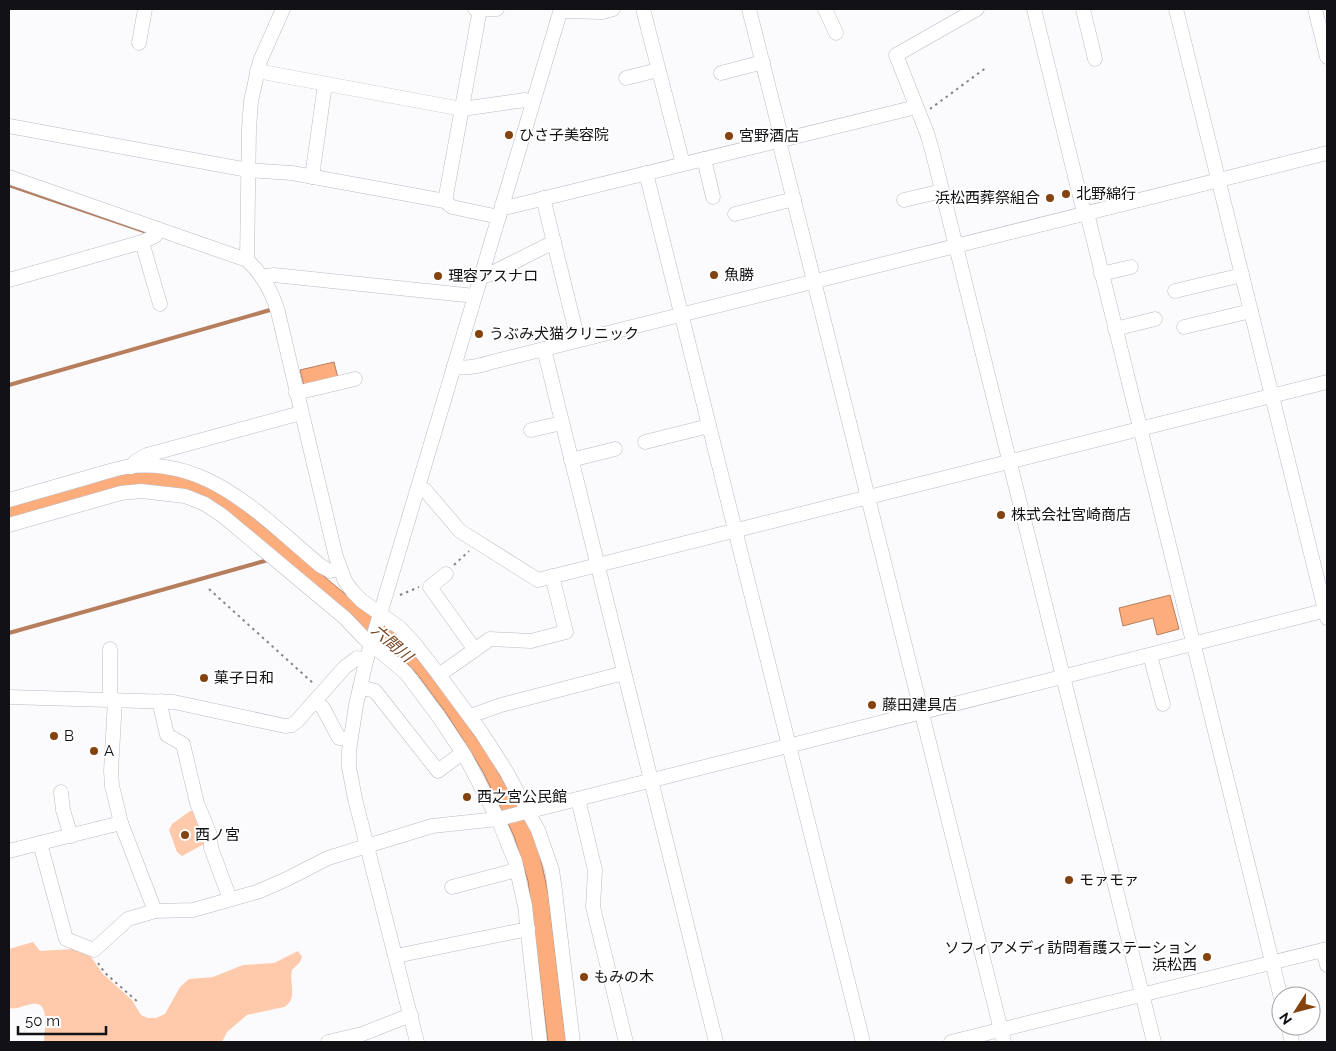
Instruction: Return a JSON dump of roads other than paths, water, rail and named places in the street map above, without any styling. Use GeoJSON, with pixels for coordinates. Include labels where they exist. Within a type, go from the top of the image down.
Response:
{"type":"FeatureCollection","features":[{"type":"Feature","properties":{"kind":"street"},"geometry":{"type":"LineString","coordinates":[[139,42],[145,9]]}},
{"type":"Feature","properties":{"kind":"street"},"geometry":{"type":"LineString","coordinates":[[247,260],[249,115],[257,71],[265,48],[283,9]]}},
{"type":"Feature","properties":{"kind":"street"},"geometry":{"type":"LineString","coordinates":[[444,201],[479,9],[497,9]]}},
{"type":"Feature","properties":{"kind":"street"},"geometry":{"type":"LineString","coordinates":[[417,1042],[355,800],[349,767],[350,739],[366,661],[561,9],[566,11],[602,12],[613,9]]}},
{"type":"Feature","properties":{"kind":"street"},"geometry":{"type":"LineString","coordinates":[[643,9],[682,164]]}},
{"type":"Feature","properties":{"kind":"street"},"geometry":{"type":"LineString","coordinates":[[750,9],[814,281],[1002,1036]]}},
{"type":"Feature","properties":{"kind":"street"},"geometry":{"type":"LineString","coordinates":[[825,9],[836,33]]}},
{"type":"Feature","properties":{"kind":"street"},"geometry":{"type":"LineString","coordinates":[[978,9],[896,55],[927,133],[1154,1042]]}},
{"type":"Feature","properties":{"kind":"street"},"geometry":{"type":"LineString","coordinates":[[1034,9],[1102,274],[1278,986]]}},
{"type":"Feature","properties":{"kind":"street"},"geometry":{"type":"LineString","coordinates":[[1083,9],[1095,59]]}},
{"type":"Feature","properties":{"kind":"street"},"geometry":{"type":"LineString","coordinates":[[40,843],[66,939],[94,950],[128,919],[155,911],[194,910],[230,900],[272,886],[328,858],[439,824],[499,818],[1193,644],[1327,613],[1176,9]]}},
{"type":"Feature","properties":{"kind":"street"},"geometry":{"type":"LineString","coordinates":[[1315,9],[1325,38],[1327,57]]}},
{"type":"Feature","properties":{"kind":"street"},"geometry":{"type":"LineString","coordinates":[[721,73],[763,62]]}},
{"type":"Feature","properties":{"kind":"street"},"geometry":{"type":"LineString","coordinates":[[626,78],[658,70]]}},
{"type":"Feature","properties":{"kind":"street"},"geometry":{"type":"LineString","coordinates":[[257,71],[462,109],[525,100],[533,102]]}},
{"type":"Feature","properties":{"kind":"street"},"geometry":{"type":"LineString","coordinates":[[312,177],[325,84]]}},
{"type":"Feature","properties":{"kind":"street"},"geometry":{"type":"LineString","coordinates":[[9,126],[248,170],[292,173],[444,201],[452,207],[501,211],[543,198],[781,140],[918,111]]}},
{"type":"Feature","properties":{"kind":"street"},"geometry":{"type":"LineString","coordinates":[[454,366],[459,368],[474,366],[544,349],[1327,152]]}},
{"type":"Feature","properties":{"kind":"street"},"geometry":{"type":"LineString","coordinates":[[704,159],[713,197]]}},
{"type":"Feature","properties":{"kind":"street"},"geometry":{"type":"LineString","coordinates":[[646,173],[863,1042]]}},
{"type":"Feature","properties":{"kind":"street"},"geometry":{"type":"LineString","coordinates":[[9,177],[247,260],[262,277],[274,297],[278,312],[339,570],[353,592],[380,616],[400,628],[414,642],[440,675],[494,751],[541,836],[552,870],[572,1042]]}},
{"type":"Feature","properties":{"kind":"street"},"geometry":{"type":"LineString","coordinates":[[904,200],[942,191]]}},
{"type":"Feature","properties":{"kind":"street"},"geometry":{"type":"LineString","coordinates":[[543,198],[578,340]]}},
{"type":"Feature","properties":{"kind":"street"},"geometry":{"type":"LineString","coordinates":[[735,214],[794,199]]}},
{"type":"Feature","properties":{"kind":"street"},"geometry":{"type":"LineString","coordinates":[[9,280],[142,242],[155,236],[158,229]]}},
{"type":"Feature","properties":{"kind":"street"},"geometry":{"type":"LineString","coordinates":[[142,242],[160,304]]}},
{"type":"Feature","properties":{"kind":"street"},"geometry":{"type":"LineString","coordinates":[[482,273],[488,275],[554,242]]}},
{"type":"Feature","properties":{"kind":"street"},"geometry":{"type":"LineString","coordinates":[[1102,274],[1131,267]]}},
{"type":"Feature","properties":{"kind":"street"},"geometry":{"type":"LineString","coordinates":[[262,277],[274,274],[475,296]]}},
{"type":"Feature","properties":{"kind":"street"},"geometry":{"type":"LineString","coordinates":[[1175,291],[1242,275]]}},
{"type":"Feature","properties":{"kind":"street"},"geometry":{"type":"LineString","coordinates":[[1184,327],[1251,311]]}},
{"type":"Feature","properties":{"kind":"street"},"geometry":{"type":"LineString","coordinates":[[1115,329],[1155,319]]}},
{"type":"Feature","properties":{"kind":"street"},"geometry":{"type":"LineString","coordinates":[[544,349],[716,1042]]}},
{"type":"Feature","properties":{"kind":"street"},"geometry":{"type":"LineString","coordinates":[[296,393],[355,379]]}},
{"type":"Feature","properties":{"kind":"street"},"geometry":{"type":"LineString","coordinates":[[418,488],[425,490],[460,531],[538,580],[1327,382]]}},
{"type":"Feature","properties":{"kind":"street"},"geometry":{"type":"LineString","coordinates":[[131,467],[136,461],[147,455],[301,413]]}},
{"type":"Feature","properties":{"kind":"street"},"geometry":{"type":"LineString","coordinates":[[531,430],[562,422]]}},
{"type":"Feature","properties":{"kind":"street"},"geometry":{"type":"LineString","coordinates":[[645,442],[709,426]]}},
{"type":"Feature","properties":{"kind":"street"},"geometry":{"type":"LineString","coordinates":[[571,460],[615,448]]}},
{"type":"Feature","properties":{"kind":"street"},"geometry":{"type":"LineString","coordinates":[[9,500],[110,470],[156,466],[172,468],[202,476],[216,483],[241,500],[321,566],[330,571],[339,570]]}},
{"type":"Feature","properties":{"kind":"street"},"geometry":{"type":"LineString","coordinates":[[9,525],[131,491],[166,493],[190,498],[205,504],[223,516],[345,618],[400,667],[412,680],[462,753],[499,818],[507,839],[517,870],[525,906],[540,1042]]}},
{"type":"Feature","properties":{"kind":"street"},"geometry":{"type":"LineString","coordinates":[[446,574],[430,587],[475,650]]}},
{"type":"Feature","properties":{"kind":"street"},"geometry":{"type":"LineString","coordinates":[[440,675],[490,639],[531,641],[566,632],[552,576]]}},
{"type":"Feature","properties":{"kind":"street"},"geometry":{"type":"LineString","coordinates":[[110,648],[112,700],[111,778],[121,823],[155,911]]}},
{"type":"Feature","properties":{"kind":"street"},"geometry":{"type":"LineString","coordinates":[[1150,655],[1163,704]]}},
{"type":"Feature","properties":{"kind":"street"},"geometry":{"type":"LineString","coordinates":[[9,697],[182,703],[285,726],[292,725],[298,721],[345,667],[357,658],[366,661]]}},
{"type":"Feature","properties":{"kind":"street"},"geometry":{"type":"LineString","coordinates":[[470,716],[501,705],[624,673]]}},
{"type":"Feature","properties":{"kind":"street"},"geometry":{"type":"LineString","coordinates":[[360,687],[375,690],[438,771],[462,753]]}},
{"type":"Feature","properties":{"kind":"street"},"geometry":{"type":"LineString","coordinates":[[319,696],[323,708],[339,738],[350,739]]}},
{"type":"Feature","properties":{"kind":"street"},"geometry":{"type":"LineString","coordinates":[[161,701],[167,735],[183,744],[198,803],[210,835],[211,848],[230,900]]}},
{"type":"Feature","properties":{"kind":"street"},"geometry":{"type":"LineString","coordinates":[[61,792],[63,810],[71,836]]}},
{"type":"Feature","properties":{"kind":"street"},"geometry":{"type":"LineString","coordinates":[[578,798],[595,870],[593,907],[626,1042]]}},
{"type":"Feature","properties":{"kind":"street"},"geometry":{"type":"LineString","coordinates":[[9,850],[121,823]]}},
{"type":"Feature","properties":{"kind":"street"},"geometry":{"type":"LineString","coordinates":[[452,887],[517,870]]}},
{"type":"Feature","properties":{"kind":"street"},"geometry":{"type":"LineString","coordinates":[[396,956],[528,929]]}},
{"type":"Feature","properties":{"kind":"street"},"geometry":{"type":"LineString","coordinates":[[951,1042],[1002,1036],[1142,995],[1325,950],[1327,965]]}},
{"type":"Feature","properties":{"kind":"street"},"geometry":{"type":"LineString","coordinates":[[328,1042],[364,1038],[411,1015]]}},
{"type":"Feature","properties":{"kind":"water"},"geometry":{"type":"Polygon","coordinates":[[[334,362],[338,378],[304,386],[300,370],[334,362]]]}},
{"type":"Feature","properties":{"kind":"water","name":"六間川"},"geometry":{"type":"Polygon","coordinates":[[[156,472],[199,482],[238,505],[395,633],[449,699],[488,755],[511,794],[532,833],[539,852],[548,892],[566,1042],[548,1042],[528,881],[514,836],[483,772],[471,752],[446,713],[418,675],[405,661],[363,631],[349,614],[175,488],[9,520],[9,506],[112,476],[126,473],[156,472]]]}},
{"type":"Feature","properties":{"kind":"water"},"geometry":{"type":"Polygon","coordinates":[[[1170,595],[1179,629],[1157,635],[1153,618],[1123,626],[1119,608],[1170,595]]]}},
{"type":"Feature","properties":{"kind":"waterway"},"geometry":{"type":"LineString","coordinates":[[9,185],[144,231]]}},
{"type":"Feature","properties":{"kind":"waterway"},"geometry":{"type":"LineString","coordinates":[[9,385],[270,310]]}},
{"type":"Feature","properties":{"kind":"waterway"},"geometry":{"type":"LineString","coordinates":[[9,633],[268,560]]}},
{"type":"Feature","properties":{"kind":"place","name":"ひさ子美容院"},"geometry":{"type":"Point","coordinates":[509,135]}},
{"type":"Feature","properties":{"kind":"place","name":"宮野酒店"},"geometry":{"type":"Point","coordinates":[729,136]}},
{"type":"Feature","properties":{"kind":"place","name":"北野綿行"},"geometry":{"type":"Point","coordinates":[1066,194]}},
{"type":"Feature","properties":{"kind":"place","name":"浜松西葬祭組合"},"geometry":{"type":"Point","coordinates":[1050,198]}},
{"type":"Feature","properties":{"kind":"place","name":"魚勝"},"geometry":{"type":"Point","coordinates":[714,275]}},
{"type":"Feature","properties":{"kind":"place","name":"理容アスナロ"},"geometry":{"type":"Point","coordinates":[438,276]}},
{"type":"Feature","properties":{"kind":"place","name":"うぶみ犬猫クリニック"},"geometry":{"type":"Point","coordinates":[479,334]}},
{"type":"Feature","properties":{"kind":"place","name":"株式会社宮崎商店"},"geometry":{"type":"Point","coordinates":[1001,515]}},
{"type":"Feature","properties":{"kind":"place","name":"菓子日和"},"geometry":{"type":"Point","coordinates":[204,678]}},
{"type":"Feature","properties":{"kind":"place","name":"藤田建具店"},"geometry":{"type":"Point","coordinates":[872,705]}},
{"type":"Feature","properties":{"kind":"place","name":"B"},"geometry":{"type":"Point","coordinates":[54,736]}},
{"type":"Feature","properties":{"kind":"place","name":"A"},"geometry":{"type":"Point","coordinates":[94,751]}},
{"type":"Feature","properties":{"kind":"place","name":"西之宮公民館"},"geometry":{"type":"Point","coordinates":[467,797]}},
{"type":"Feature","properties":{"kind":"place","name":"西ノ宮"},"geometry":{"type":"Point","coordinates":[185,835]}},
{"type":"Feature","properties":{"kind":"place","name":"モァモァ"},"geometry":{"type":"Point","coordinates":[1069,880]}},
{"type":"Feature","properties":{"kind":"place","name":"ソフィアメディ訪問看護ステーション 浜松西"},"geometry":{"type":"Point","coordinates":[1207,957]}},
{"type":"Feature","properties":{"kind":"place","name":"もみの木"},"geometry":{"type":"Point","coordinates":[584,977]}}]}
